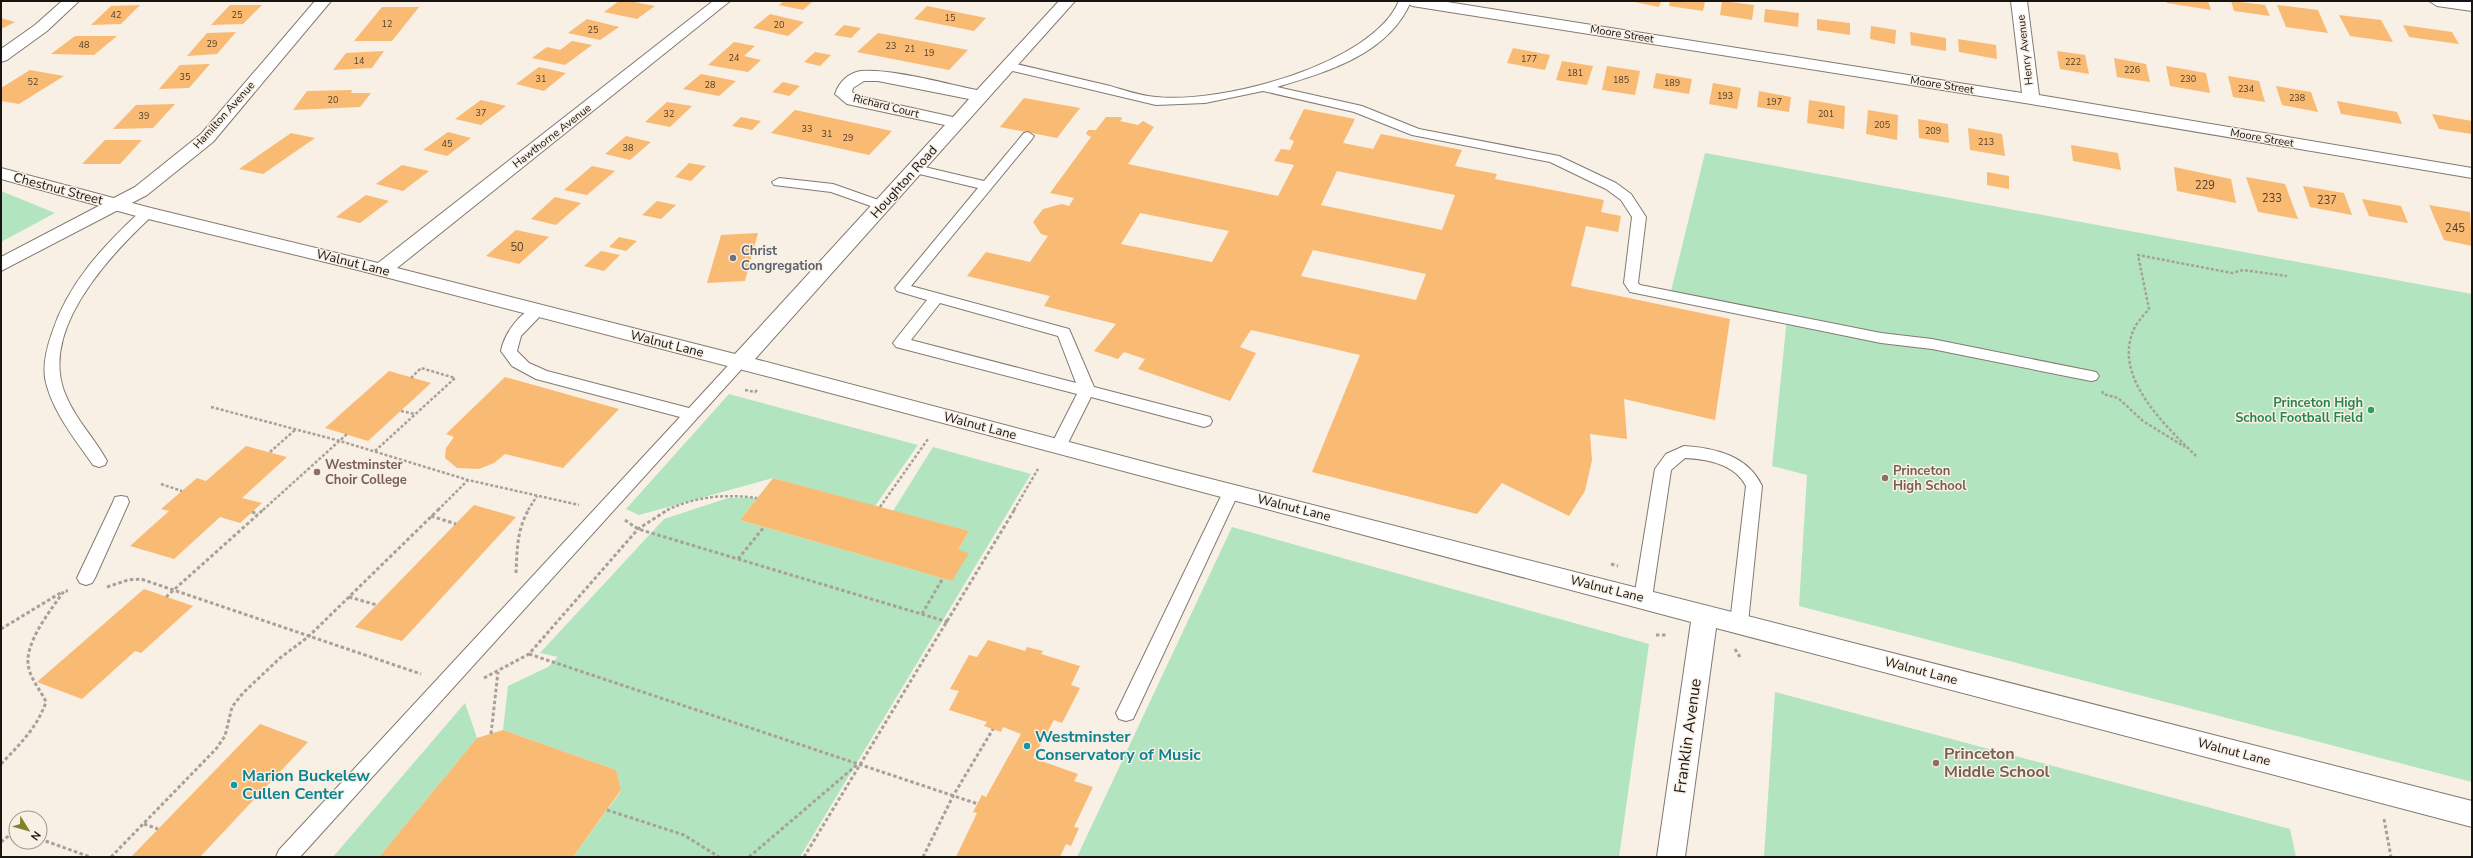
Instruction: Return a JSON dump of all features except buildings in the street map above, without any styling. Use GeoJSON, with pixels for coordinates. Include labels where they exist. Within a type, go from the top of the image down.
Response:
{"type":"FeatureCollection","features":[{"type":"Feature","properties":{"kind":"street"},"geometry":{"type":"LineString","coordinates":[[1,57],[40,28],[71,1]]}},
{"type":"Feature","properties":{"kind":"street","name":"Hamilton Avenue"},"geometry":{"type":"LineString","coordinates":[[1,265],[141,191],[163,175],[207,138],[323,1]]}},
{"type":"Feature","properties":{"kind":"street","name":"Hawthorne Avenue"},"geometry":{"type":"LineString","coordinates":[[382,270],[722,1]]}},
{"type":"Feature","properties":{"kind":"street","name":"Houghton Road"},"geometry":{"type":"LineString","coordinates":[[740,362],[1067,1]]}},
{"type":"Feature","properties":{"kind":"street","name":"Moore Street"},"geometry":{"type":"LineString","coordinates":[[1412,1],[2031,99],[2472,173]]}},
{"type":"Feature","properties":{"kind":"street","name":"Henry Avenue"},"geometry":{"type":"LineString","coordinates":[[2019,1],[2031,99]]}},
{"type":"Feature","properties":{"kind":"street"},"geometry":{"type":"LineString","coordinates":[[2438,1],[2472,6]]}},
{"type":"Feature","properties":{"kind":"street","name":"Richard Court"},"geometry":{"type":"LineString","coordinates":[[958,123],[853,100],[843,94],[846,85],[861,76],[878,76],[982,96]]}},
{"type":"Feature","properties":{"kind":"street","name":"Chestnut Street"},"geometry":{"type":"LineString","coordinates":[[1,173],[115,204]]}},
{"type":"Feature","properties":{"kind":"street","name":"Walnut Lane"},"geometry":{"type":"LineString","coordinates":[[115,204],[382,270],[740,362],[1058,447],[2472,814]]}},
{"type":"Feature","properties":{"kind":"street","name":"Franklin Avenue"},"geometry":{"type":"LineString","coordinates":[[1671,857],[1705,614]]}},
{"type":"Feature","properties":{"kind":"lane"},"geometry":{"type":"LineString","coordinates":[[1008,66],[1157,101],[1212,98],[1261,87],[1316,70],[1368,45],[1402,10],[1405,1]]}},
{"type":"Feature","properties":{"kind":"lane"},"geometry":{"type":"LineString","coordinates":[[1261,87],[1358,109],[1416,132],[1554,159],[1611,186],[1626,197],[1639,217],[1631,283],[1635,288],[1881,338],[1932,344],[2091,376]]}},
{"type":"Feature","properties":{"kind":"lane"},"geometry":{"type":"LineString","coordinates":[[1028,136],[902,288],[1064,333],[1087,390],[1058,447]]}},
{"type":"Feature","properties":{"kind":"lane"},"geometry":{"type":"LineString","coordinates":[[916,169],[986,186]]}},
{"type":"Feature","properties":{"kind":"lane"},"geometry":{"type":"LineString","coordinates":[[779,182],[833,188],[882,206]]}},
{"type":"Feature","properties":{"kind":"lane"},"geometry":{"type":"LineString","coordinates":[[99,461],[64,408],[53,378],[54,355],[62,322],[73,296],[90,270],[114,242],[147,213]]}},
{"type":"Feature","properties":{"kind":"lane"},"geometry":{"type":"LineString","coordinates":[[936,298],[902,344],[1204,421]]}},
{"type":"Feature","properties":{"kind":"lane"},"geometry":{"type":"LineString","coordinates":[[538,310],[513,334],[510,342],[509,351],[520,366],[534,373],[555,379],[692,414]]}},
{"type":"Feature","properties":{"kind":"lane"},"geometry":{"type":"LineString","coordinates":[[286,857],[740,362]]}},
{"type":"Feature","properties":{"kind":"lane"},"geometry":{"type":"LineString","coordinates":[[1643,598],[1664,469],[1667,462],[1677,454],[1684,452],[1727,461],[1748,474],[1754,486],[1739,623]]}},
{"type":"Feature","properties":{"kind":"lane"},"geometry":{"type":"LineString","coordinates":[[1126,713],[1231,492]]}},
{"type":"Feature","properties":{"kind":"lane"},"geometry":{"type":"LineString","coordinates":[[86,578],[121,502]]}},
{"type":"Feature","properties":{"kind":"path"},"geometry":{"type":"LineString","coordinates":[[2196,456],[2151,408],[2137,384],[2129,362],[2128,346],[2132,331],[2138,319],[2149,309],[2138,255],[2232,273],[2243,270],[2287,276]]}},
{"type":"Feature","properties":{"kind":"path"},"geometry":{"type":"LineString","coordinates":[[374,452],[455,378],[421,368],[411,378]]}},
{"type":"Feature","properties":{"kind":"path"},"geometry":{"type":"LineString","coordinates":[[2091,376],[2100,378],[2103,394],[2118,398],[2143,421],[2190,450]]}},
{"type":"Feature","properties":{"kind":"path"},"geometry":{"type":"LineString","coordinates":[[745,390],[755,392]]}},
{"type":"Feature","properties":{"kind":"path"},"geometry":{"type":"LineString","coordinates":[[211,406],[340,441],[468,480],[583,506]]}},
{"type":"Feature","properties":{"kind":"path"},"geometry":{"type":"LineString","coordinates":[[401,411],[415,414]]}},
{"type":"Feature","properties":{"kind":"path"},"geometry":{"type":"LineString","coordinates":[[270,452],[295,429]]}},
{"type":"Feature","properties":{"kind":"path"},"geometry":{"type":"LineString","coordinates":[[166,596],[347,434]]}},
{"type":"Feature","properties":{"kind":"path"},"geometry":{"type":"LineString","coordinates":[[880,507],[928,439]]}},
{"type":"Feature","properties":{"kind":"path"},"geometry":{"type":"LineString","coordinates":[[804,857],[860,763],[948,622],[1038,469]]}},
{"type":"Feature","properties":{"kind":"path"},"geometry":{"type":"LineString","coordinates":[[111,857],[216,749],[225,736],[232,707],[243,693],[280,658],[308,637],[468,480]]}},
{"type":"Feature","properties":{"kind":"path"},"geometry":{"type":"LineString","coordinates":[[160,484],[182,491]]}},
{"type":"Feature","properties":{"kind":"path"},"geometry":{"type":"LineString","coordinates":[[480,680],[529,654],[638,529],[668,508],[708,495],[728,494],[757,498]]}},
{"type":"Feature","properties":{"kind":"path"},"geometry":{"type":"LineString","coordinates":[[515,580],[518,536],[522,520],[537,496]]}},
{"type":"Feature","properties":{"kind":"path"},"geometry":{"type":"LineString","coordinates":[[252,512],[258,514]]}},
{"type":"Feature","properties":{"kind":"path"},"geometry":{"type":"LineString","coordinates":[[430,516],[456,524]]}},
{"type":"Feature","properties":{"kind":"path"},"geometry":{"type":"LineString","coordinates":[[622,518],[638,529],[948,622]]}},
{"type":"Feature","properties":{"kind":"path"},"geometry":{"type":"LineString","coordinates":[[738,559],[764,527]]}},
{"type":"Feature","properties":{"kind":"path"},"geometry":{"type":"LineString","coordinates":[[1611,564],[1619,566]]}},
{"type":"Feature","properties":{"kind":"path"},"geometry":{"type":"LineString","coordinates":[[1,629],[86,578]]}},
{"type":"Feature","properties":{"kind":"path"},"geometry":{"type":"LineString","coordinates":[[922,614],[944,578]]}},
{"type":"Feature","properties":{"kind":"path"},"geometry":{"type":"LineString","coordinates":[[102,588],[128,580],[142,580],[425,676]]}},
{"type":"Feature","properties":{"kind":"path"},"geometry":{"type":"LineString","coordinates":[[64,591],[70,591]]}},
{"type":"Feature","properties":{"kind":"path"},"geometry":{"type":"LineString","coordinates":[[1,764],[32,731],[43,713],[46,702],[31,676],[28,666],[29,652],[39,630],[64,591]]}},
{"type":"Feature","properties":{"kind":"path"},"geometry":{"type":"LineString","coordinates":[[349,596],[377,605]]}},
{"type":"Feature","properties":{"kind":"path"},"geometry":{"type":"LineString","coordinates":[[1662,628],[1656,635],[1666,635]]}},
{"type":"Feature","properties":{"kind":"path"},"geometry":{"type":"LineString","coordinates":[[1735,649],[1740,657]]}},
{"type":"Feature","properties":{"kind":"path"},"geometry":{"type":"LineString","coordinates":[[529,654],[860,763],[978,804]]}},
{"type":"Feature","properties":{"kind":"path"},"geometry":{"type":"LineString","coordinates":[[491,734],[498,671]]}},
{"type":"Feature","properties":{"kind":"path"},"geometry":{"type":"LineString","coordinates":[[923,857],[953,796],[993,729]]}},
{"type":"Feature","properties":{"kind":"path"},"geometry":{"type":"LineString","coordinates":[[749,857],[860,763]]}},
{"type":"Feature","properties":{"kind":"path"},"geometry":{"type":"LineString","coordinates":[[607,810],[684,835],[719,857]]}},
{"type":"Feature","properties":{"kind":"path"},"geometry":{"type":"LineString","coordinates":[[2384,819],[2391,857]]}},
{"type":"Feature","properties":{"kind":"path"},"geometry":{"type":"LineString","coordinates":[[144,824],[158,829]]}},
{"type":"Feature","properties":{"kind":"path"},"geometry":{"type":"LineString","coordinates":[[48,841],[90,857]]}},
{"type":"Feature","properties":{"kind":"green space"},"geometry":{"type":"Polygon","coordinates":[[[1705,153],[2472,294],[2472,782],[1799,606],[1807,475],[1772,466],[1787,318],[1671,291],[1705,153]]]}},
{"type":"Feature","properties":{"kind":"green space"},"geometry":{"type":"Polygon","coordinates":[[[1,191],[55,213],[1,242],[1,191]]]}},
{"type":"Feature","properties":{"kind":"green space"},"geometry":{"type":"Polygon","coordinates":[[[729,394],[918,445],[875,506],[773,478],[639,515],[626,509],[729,394]]]}},
{"type":"Feature","properties":{"kind":"green space"},"geometry":{"type":"Polygon","coordinates":[[[933,447],[1031,474],[800,857],[573,857],[621,791],[616,770],[503,730],[508,686],[548,667],[558,657],[540,653],[664,519],[728,498],[757,498],[740,520],[952,581],[958,550],[969,531],[893,511],[933,447]]]}},
{"type":"Feature","properties":{"kind":"green space"},"geometry":{"type":"Polygon","coordinates":[[[1232,527],[1649,644],[1619,857],[1077,857],[1232,527]]]}},
{"type":"Feature","properties":{"kind":"green space","name":"Princeton Middle School"},"geometry":{"type":"Polygon","coordinates":[[[1775,692],[2290,829],[2296,857],[1764,857],[1775,692]]]}},
{"type":"Feature","properties":{"kind":"green space"},"geometry":{"type":"Polygon","coordinates":[[[465,703],[477,738],[379,857],[333,857],[465,703]]]}},
{"type":"Feature","properties":{"kind":"place","name":"Christ Congregation"},"geometry":{"type":"Point","coordinates":[733,258]}},
{"type":"Feature","properties":{"kind":"place","name":"Princeton High School Football Field"},"geometry":{"type":"Point","coordinates":[2371,410]}},
{"type":"Feature","properties":{"kind":"place","name":"Westminster Choir College"},"geometry":{"type":"Point","coordinates":[317,472]}},
{"type":"Feature","properties":{"kind":"place","name":"Princeton High School"},"geometry":{"type":"Point","coordinates":[1885,478]}},
{"type":"Feature","properties":{"kind":"place","name":"Westminster Conservatory of Music"},"geometry":{"type":"Point","coordinates":[1027,746]}},
{"type":"Feature","properties":{"kind":"place","name":"Princeton Middle School"},"geometry":{"type":"Point","coordinates":[1936,763]}},
{"type":"Feature","properties":{"kind":"place","name":"Marion Buckelew Cullen Center"},"geometry":{"type":"Point","coordinates":[234,785]}}]}
